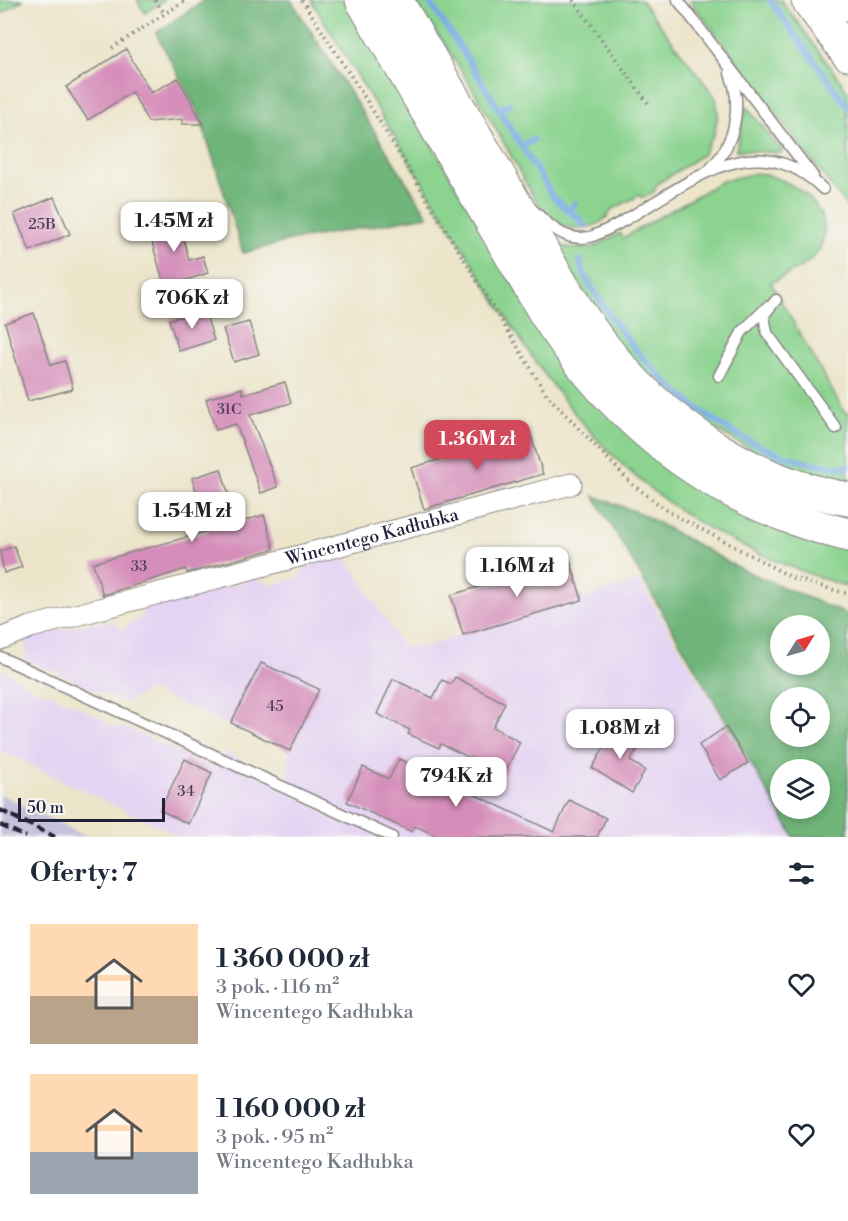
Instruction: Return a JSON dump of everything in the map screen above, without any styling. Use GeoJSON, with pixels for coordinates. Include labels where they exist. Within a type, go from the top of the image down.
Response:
{"type":"FeatureCollection","features":[{"type":"Feature","properties":{"kind":"main road"},"geometry":{"type":"LineString","coordinates":[[362,0],[545,313],[572,354],[601,390],[653,439],[708,477],[770,507],[848,535]]}},
{"type":"Feature","properties":{"kind":"main road"},"geometry":{"type":"LineString","coordinates":[[396,0],[589,327],[618,364],[650,397],[695,434],[745,464],[802,487],[848,499]]}},
{"type":"Feature","properties":{"kind":"main road"},"geometry":{"type":"LineString","coordinates":[[808,0],[848,54]]}},
{"type":"Feature","properties":{"kind":"main road"},"geometry":{"type":"LineString","coordinates":[[844,0],[848,5]]}},
{"type":"Feature","properties":{"kind":"street","name":"Wincentego Kadłubka"},"geometry":{"type":"LineString","coordinates":[[0,639],[43,624],[571,484]]}},
{"type":"Feature","properties":{"kind":"lane"},"geometry":{"type":"LineString","coordinates":[[499,176],[556,231],[583,238],[605,231],[703,175],[737,161],[769,160],[801,172],[824,191],[678,0]]}},
{"type":"Feature","properties":{"kind":"lane"},"geometry":{"type":"LineString","coordinates":[[703,175],[724,152],[735,119],[734,86],[720,54]]}},
{"type":"Feature","properties":{"kind":"lane"},"geometry":{"type":"LineString","coordinates":[[719,376],[748,324],[778,299],[764,315],[767,333],[836,428]]}},
{"type":"Feature","properties":{"kind":"lane"},"geometry":{"type":"LineString","coordinates":[[0,657],[392,837]]}},
{"type":"Feature","properties":{"kind":"path"},"geometry":{"type":"LineString","coordinates":[[155,0],[165,14]]}},
{"type":"Feature","properties":{"kind":"path"},"geometry":{"type":"LineString","coordinates":[[112,48],[186,0]]}},
{"type":"Feature","properties":{"kind":"path"},"geometry":{"type":"LineString","coordinates":[[573,0],[648,103]]}},
{"type":"Feature","properties":{"kind":"shaded area"},"geometry":{"type":"Polygon","coordinates":[[[345,555],[403,647],[425,646],[639,581],[770,797],[770,819],[783,819],[794,837],[180,837],[1,751],[0,753],[0,669],[20,679],[32,689],[49,693],[102,718],[108,725],[128,729],[213,768],[225,752],[285,779],[288,775],[289,751],[149,690],[125,703],[25,659],[26,639],[33,635],[105,621],[114,622],[122,629],[142,616],[144,609],[255,579],[271,585],[299,578],[305,567],[345,555]]]}},
{"type":"Feature","properties":{"kind":"shaded area"},"geometry":{"type":"Polygon","coordinates":[[[0,794],[87,837],[0,837],[0,794]]]}},
{"type":"Feature","properties":{"kind":"green space"},"geometry":{"type":"Polygon","coordinates":[[[0,0],[23,0],[0,15],[0,0]]]}},
{"type":"Feature","properties":{"kind":"green space"},"geometry":{"type":"Polygon","coordinates":[[[137,0],[164,0],[145,13],[137,0]]]}},
{"type":"Feature","properties":{"kind":"green space"},"geometry":{"type":"Polygon","coordinates":[[[204,0],[291,0],[428,216],[289,241],[243,253],[199,114],[156,33],[204,0]]]}},
{"type":"Feature","properties":{"kind":"green space"},"geometry":{"type":"Polygon","coordinates":[[[311,0],[348,0],[521,298],[848,548],[848,587],[776,561],[708,528],[686,515],[632,474],[603,445],[575,414],[526,348],[311,0]]]}},
{"type":"Feature","properties":{"kind":"green space"},"geometry":{"type":"Polygon","coordinates":[[[414,0],[641,0],[716,98],[718,114],[714,134],[702,155],[657,184],[654,192],[642,198],[640,195],[611,210],[600,223],[583,228],[564,226],[549,217],[536,200],[461,70],[414,0]]]}},
{"type":"Feature","properties":{"kind":"green space"},"geometry":{"type":"Polygon","coordinates":[[[690,0],[781,0],[848,91],[848,208],[690,0]]]}},
{"type":"Feature","properties":{"kind":"green space"},"geometry":{"type":"Polygon","coordinates":[[[746,106],[782,151],[781,153],[736,150],[746,106]]]}},
{"type":"Feature","properties":{"kind":"green space"},"geometry":{"type":"Polygon","coordinates":[[[756,173],[784,181],[798,189],[819,210],[824,223],[824,238],[813,258],[771,283],[845,413],[848,412],[848,482],[784,468],[688,414],[613,340],[556,245],[576,249],[594,247],[620,233],[623,238],[722,181],[756,173]]]}},
{"type":"Feature","properties":{"kind":"green space"},"geometry":{"type":"Polygon","coordinates":[[[594,496],[642,514],[737,567],[848,615],[848,837],[794,837],[783,819],[830,819],[830,759],[770,759],[770,796],[594,496]]]}},
{"type":"Feature","properties":{"kind":"building"},"geometry":{"type":"Polygon","coordinates":[[[126,49],[151,93],[178,78],[203,124],[182,124],[183,119],[148,122],[132,92],[88,120],[66,87],[126,49]]]}},
{"type":"Feature","properties":{"kind":"building"},"geometry":{"type":"Polygon","coordinates":[[[54,197],[70,234],[30,251],[14,214],[54,197]]]}},
{"type":"Feature","properties":{"kind":"building"},"geometry":{"type":"Polygon","coordinates":[[[178,217],[189,260],[203,256],[208,273],[165,287],[147,225],[178,217]]]}},
{"type":"Feature","properties":{"kind":"building"},"geometry":{"type":"Polygon","coordinates":[[[204,309],[214,340],[179,351],[169,320],[204,309]]]}},
{"type":"Feature","properties":{"kind":"building"},"geometry":{"type":"Polygon","coordinates":[[[34,313],[51,365],[65,361],[73,389],[28,401],[5,323],[34,313]]]}},
{"type":"Feature","properties":{"kind":"building"},"geometry":{"type":"Polygon","coordinates":[[[249,322],[259,354],[234,362],[223,329],[249,322]]]}},
{"type":"Feature","properties":{"kind":"building"},"geometry":{"type":"Polygon","coordinates":[[[285,382],[291,403],[250,415],[278,487],[261,493],[236,424],[216,430],[206,399],[242,388],[243,394],[285,382]]]}},
{"type":"Feature","properties":{"kind":"building"},"geometry":{"type":"Polygon","coordinates":[[[530,433],[543,474],[424,509],[411,468],[530,433]]]}},
{"type":"Feature","properties":{"kind":"building"},"geometry":{"type":"Polygon","coordinates":[[[221,469],[237,523],[264,515],[274,549],[187,573],[186,569],[103,595],[93,563],[209,531],[192,478],[221,469]]]}},
{"type":"Feature","properties":{"kind":"building"},"geometry":{"type":"Polygon","coordinates":[[[14,546],[22,567],[4,573],[0,551],[14,546]]]}},
{"type":"Feature","properties":{"kind":"building"},"geometry":{"type":"Polygon","coordinates":[[[570,560],[582,600],[463,635],[451,595],[570,560]]]}},
{"type":"Feature","properties":{"kind":"building"},"geometry":{"type":"Polygon","coordinates":[[[261,663],[319,689],[290,751],[231,723],[261,663]]]}},
{"type":"Feature","properties":{"kind":"building"},"geometry":{"type":"Polygon","coordinates":[[[455,677],[505,703],[493,727],[520,742],[504,774],[441,744],[439,748],[408,734],[410,730],[377,714],[393,679],[433,698],[442,680],[451,684],[455,677]]]}},
{"type":"Feature","properties":{"kind":"building"},"geometry":{"type":"Polygon","coordinates":[[[616,727],[642,742],[630,761],[645,770],[632,793],[592,768],[616,727]]]}},
{"type":"Feature","properties":{"kind":"building"},"geometry":{"type":"Polygon","coordinates":[[[726,727],[748,763],[720,780],[699,745],[726,727]]]}},
{"type":"Feature","properties":{"kind":"building"},"geometry":{"type":"Polygon","coordinates":[[[185,759],[212,773],[188,824],[160,810],[185,759]]]}},
{"type":"Feature","properties":{"kind":"building"},"geometry":{"type":"Polygon","coordinates":[[[399,759],[554,832],[569,800],[606,818],[597,837],[439,837],[415,826],[412,832],[347,802],[363,767],[389,779],[399,759]]]}},
{"type":"Feature","properties":{"kind":"waterway"},"geometry":{"type":"LineString","coordinates":[[428,0],[462,50],[553,197],[579,219]]}},
{"type":"Feature","properties":{"kind":"waterway"},"geometry":{"type":"LineString","coordinates":[[770,0],[848,107]]}},
{"type":"Feature","properties":{"kind":"waterway"},"geometry":{"type":"LineString","coordinates":[[500,110],[509,104]]}},
{"type":"Feature","properties":{"kind":"waterway"},"geometry":{"type":"LineString","coordinates":[[522,146],[533,140]]}},
{"type":"Feature","properties":{"kind":"waterway"},"geometry":{"type":"LineString","coordinates":[[569,212],[575,203]]}},
{"type":"Feature","properties":{"kind":"waterway"},"geometry":{"type":"LineString","coordinates":[[579,218],[585,227]]}},
{"type":"Feature","properties":{"kind":"waterway"},"geometry":{"type":"LineString","coordinates":[[580,260],[590,285],[626,337],[651,366],[708,416],[741,437],[775,452],[811,463],[848,467]]}},
{"type":"Feature","properties":{"kind":"railway"},"geometry":{"type":"LineString","coordinates":[[0,810],[55,837]]}},
{"type":"Feature","properties":{"kind":"railway"},"geometry":{"type":"LineString","coordinates":[[0,825],[26,837]]}}]}
